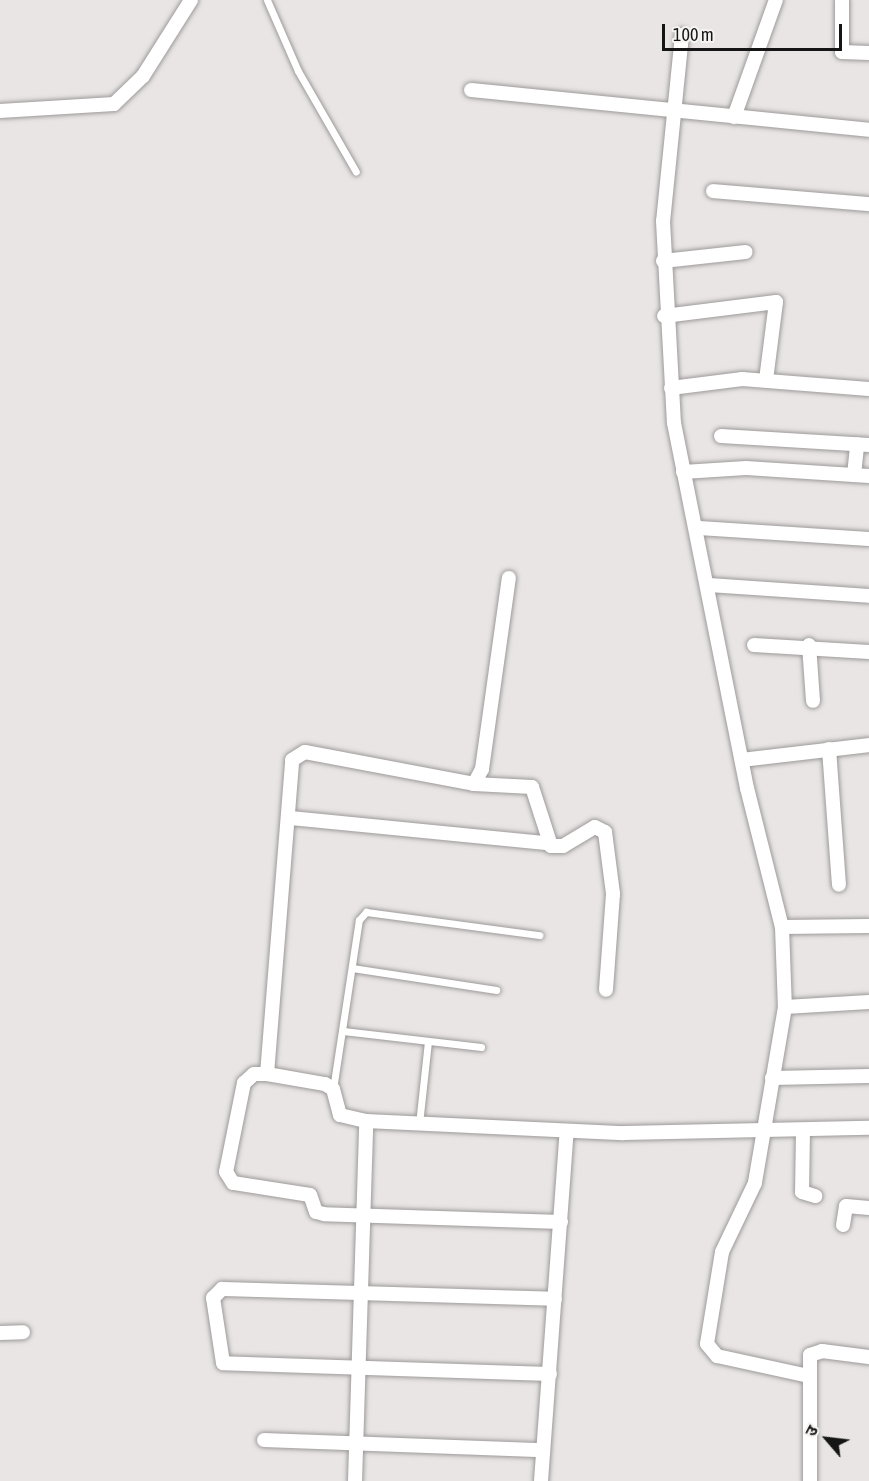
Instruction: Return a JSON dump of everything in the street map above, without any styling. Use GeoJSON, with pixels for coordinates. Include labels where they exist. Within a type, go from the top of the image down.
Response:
{"type":"FeatureCollection","features":[{"type":"Feature","properties":{"kind":"street"},"geometry":{"type":"LineString","coordinates":[[0,111],[114,104],[143,76],[191,0]]}},
{"type":"Feature","properties":{"kind":"street"},"geometry":{"type":"LineString","coordinates":[[734,117],[776,0]]}},
{"type":"Feature","properties":{"kind":"street"},"geometry":{"type":"LineString","coordinates":[[842,0],[842,52],[869,53]]}},
{"type":"Feature","properties":{"kind":"street"},"geometry":{"type":"LineString","coordinates":[[682,35],[671,109],[663,261],[664,316],[671,388],[684,472],[699,528],[742,760],[782,927],[785,1007],[751,1198],[720,1259],[707,1344],[717,1356],[809,1376]]}},
{"type":"Feature","properties":{"kind":"street"},"geometry":{"type":"LineString","coordinates":[[471,90],[629,103],[734,117],[869,130]]}},
{"type":"Feature","properties":{"kind":"street"},"geometry":{"type":"LineString","coordinates":[[713,190],[869,204]]}},
{"type":"Feature","properties":{"kind":"street"},"geometry":{"type":"LineString","coordinates":[[663,261],[746,252]]}},
{"type":"Feature","properties":{"kind":"street"},"geometry":{"type":"LineString","coordinates":[[664,316],[776,302],[766,380]]}},
{"type":"Feature","properties":{"kind":"street"},"geometry":{"type":"LineString","coordinates":[[671,388],[766,380],[869,389]]}},
{"type":"Feature","properties":{"kind":"street"},"geometry":{"type":"LineString","coordinates":[[721,436],[863,445],[854,475]]}},
{"type":"Feature","properties":{"kind":"street"},"geometry":{"type":"LineString","coordinates":[[684,472],[746,468],[869,476]]}},
{"type":"Feature","properties":{"kind":"street"},"geometry":{"type":"LineString","coordinates":[[699,528],[869,539]]}},
{"type":"Feature","properties":{"kind":"street"},"geometry":{"type":"LineString","coordinates":[[474,784],[482,769],[509,578]]}},
{"type":"Feature","properties":{"kind":"street"},"geometry":{"type":"LineString","coordinates":[[709,585],[869,596]]}},
{"type":"Feature","properties":{"kind":"street"},"geometry":{"type":"LineString","coordinates":[[754,645],[809,645],[869,652]]}},
{"type":"Feature","properties":{"kind":"street"},"geometry":{"type":"LineString","coordinates":[[809,645],[813,701]]}},
{"type":"Feature","properties":{"kind":"street"},"geometry":{"type":"LineString","coordinates":[[742,760],[869,746]]}},
{"type":"Feature","properties":{"kind":"street"},"geometry":{"type":"LineString","coordinates":[[829,749],[839,885]]}},
{"type":"Feature","properties":{"kind":"street"},"geometry":{"type":"LineString","coordinates":[[267,1074],[290,818],[292,760],[305,752],[474,784],[532,787],[547,843]]}},
{"type":"Feature","properties":{"kind":"street"},"geometry":{"type":"LineString","coordinates":[[290,818],[563,846],[595,826],[605,832],[613,894],[606,990]]}},
{"type":"Feature","properties":{"kind":"street"},"geometry":{"type":"LineString","coordinates":[[782,927],[869,926]]}},
{"type":"Feature","properties":{"kind":"street"},"geometry":{"type":"LineString","coordinates":[[785,1007],[869,1002]]}},
{"type":"Feature","properties":{"kind":"street"},"geometry":{"type":"LineString","coordinates":[[561,1222],[320,1214],[309,1195],[228,1180],[243,1083],[254,1074],[267,1074],[333,1089],[340,1115],[366,1121],[567,1131],[671,1133],[869,1128]]}},
{"type":"Feature","properties":{"kind":"street"},"geometry":{"type":"LineString","coordinates":[[772,1078],[869,1076]]}},
{"type":"Feature","properties":{"kind":"street"},"geometry":{"type":"LineString","coordinates":[[355,1481],[366,1121]]}},
{"type":"Feature","properties":{"kind":"street"},"geometry":{"type":"LineString","coordinates":[[542,1481],[567,1131]]}},
{"type":"Feature","properties":{"kind":"street"},"geometry":{"type":"LineString","coordinates":[[803,1131],[802,1192],[815,1196]]}},
{"type":"Feature","properties":{"kind":"street"},"geometry":{"type":"LineString","coordinates":[[843,1225],[846,1206],[869,1208]]}},
{"type":"Feature","properties":{"kind":"street"},"geometry":{"type":"LineString","coordinates":[[550,1374],[224,1363],[213,1298],[222,1289],[362,1290],[555,1299]]}},
{"type":"Feature","properties":{"kind":"street"},"geometry":{"type":"LineString","coordinates":[[0,1333],[23,1332]]}},
{"type":"Feature","properties":{"kind":"street"},"geometry":{"type":"LineString","coordinates":[[810,1481],[809,1376],[813,1353],[869,1357]]}},
{"type":"Feature","properties":{"kind":"street"},"geometry":{"type":"LineString","coordinates":[[264,1440],[543,1450]]}},
{"type":"Feature","properties":{"kind":"lane"},"geometry":{"type":"LineString","coordinates":[[267,0],[298,71],[356,172]]}},
{"type":"Feature","properties":{"kind":"lane"},"geometry":{"type":"LineString","coordinates":[[333,1089],[359,920],[366,912],[539,935]]}},
{"type":"Feature","properties":{"kind":"lane"},"geometry":{"type":"LineString","coordinates":[[352,968],[496,990]]}},
{"type":"Feature","properties":{"kind":"lane"},"geometry":{"type":"LineString","coordinates":[[343,1032],[481,1047]]}},
{"type":"Feature","properties":{"kind":"lane"},"geometry":{"type":"LineString","coordinates":[[419,1124],[428,1041]]}}]}
